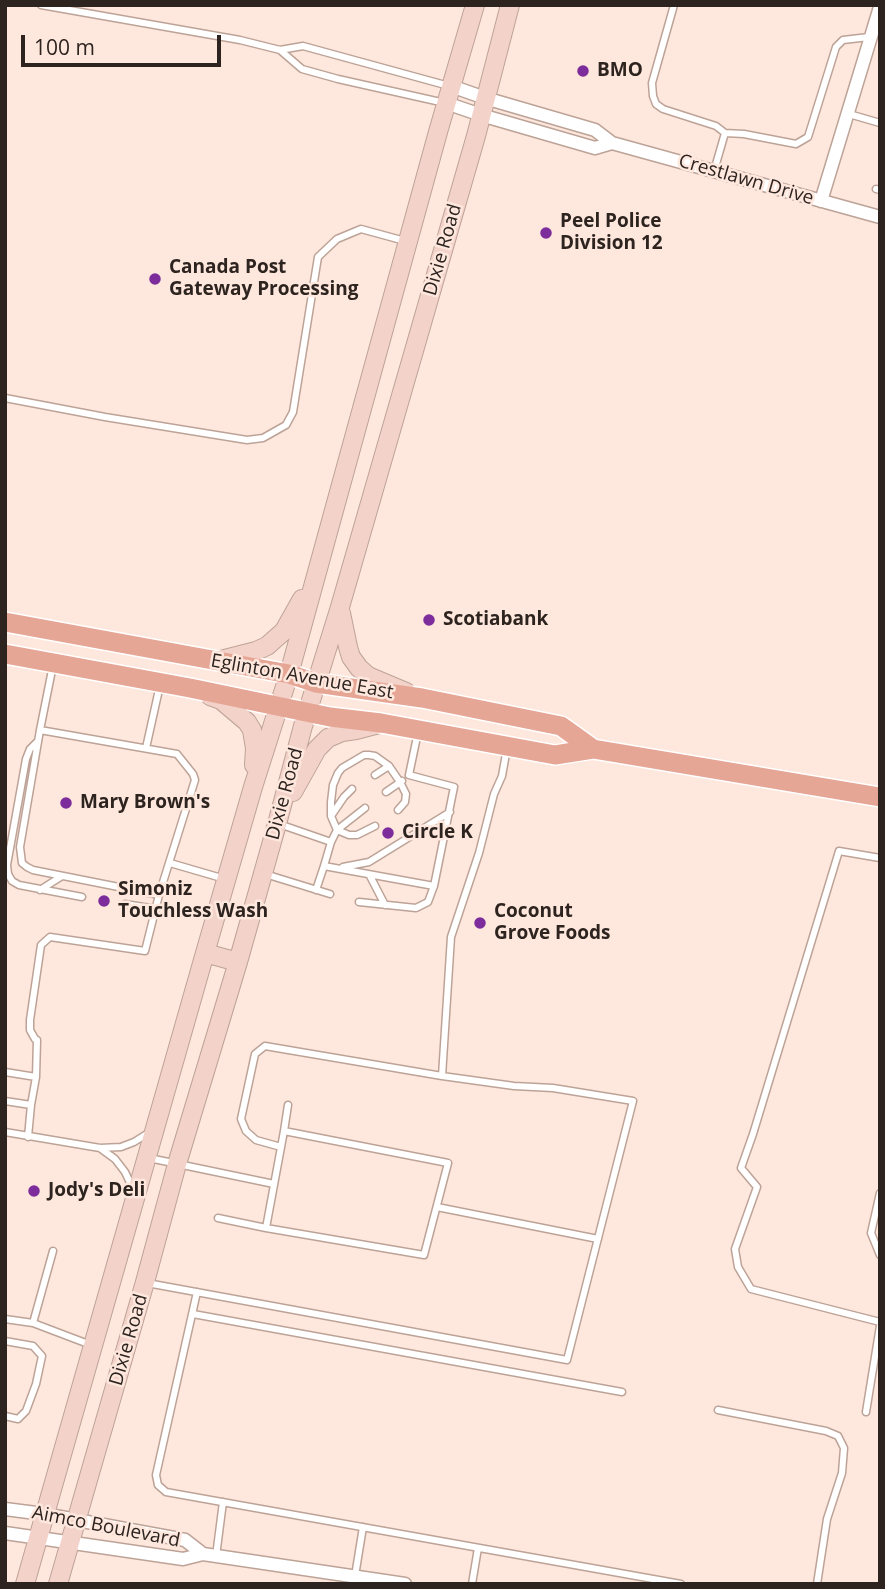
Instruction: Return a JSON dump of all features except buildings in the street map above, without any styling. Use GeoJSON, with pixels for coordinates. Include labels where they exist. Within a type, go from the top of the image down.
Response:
{"type":"FeatureCollection","features":[{"type":"Feature","properties":{"kind":"main road","name":"Dixie Road"},"geometry":{"type":"LineString","coordinates":[[25,1584],[253,787],[289,674],[407,241],[475,5]]}},
{"type":"Feature","properties":{"kind":"main road","name":"Dixie Road"},"geometry":{"type":"LineString","coordinates":[[58,1584],[177,1164],[238,962],[307,712],[340,607],[510,5]]}},
{"type":"Feature","properties":{"kind":"main road"},"geometry":{"type":"LineString","coordinates":[[215,661],[267,646],[284,631],[317,572]]}},
{"type":"Feature","properties":{"kind":"main road"},"geometry":{"type":"LineString","coordinates":[[340,607],[351,657],[359,668],[368,676],[422,698]]}},
{"type":"Feature","properties":{"kind":"main road","name":"Eglinton Avenue East"},"geometry":{"type":"LineString","coordinates":[[5,622],[289,674],[316,683],[422,698],[561,726],[593,749]]}},
{"type":"Feature","properties":{"kind":"main road","name":"Eglinton Avenue East"},"geometry":{"type":"LineString","coordinates":[[5,654],[279,707],[555,755],[593,749],[880,796]]}},
{"type":"Feature","properties":{"kind":"main road"},"geometry":{"type":"LineString","coordinates":[[190,688],[221,700],[247,722],[252,730],[255,748],[253,787]]}},
{"type":"Feature","properties":{"kind":"main road"},"geometry":{"type":"LineString","coordinates":[[277,824],[317,749],[328,738],[382,723]]}},
{"type":"Feature","properties":{"kind":"main road"},"geometry":{"type":"LineString","coordinates":[[205,953],[238,962]]}},
{"type":"Feature","properties":{"kind":"main road"},"geometry":{"type":"LineString","coordinates":[[113,1276],[145,1282]]}},
{"type":"Feature","properties":{"kind":"street"},"geometry":{"type":"LineString","coordinates":[[821,201],[847,113],[872,45],[880,7]]}},
{"type":"Feature","properties":{"kind":"street","name":"Crestlawn Drive"},"geometry":{"type":"LineString","coordinates":[[449,95],[595,148],[612,143],[880,217]]}},
{"type":"Feature","properties":{"kind":"street","name":"Aimco Boulevard"},"geometry":{"type":"LineString","coordinates":[[5,1509],[185,1541],[209,1555]]}},
{"type":"Feature","properties":{"kind":"street","name":"Aimco Boulevard"},"geometry":{"type":"LineString","coordinates":[[5,1532],[183,1559],[209,1555],[405,1584]]}},
{"type":"Feature","properties":{"kind":"lane"},"geometry":{"type":"LineString","coordinates":[[41,5],[240,40],[280,50],[303,46],[431,79],[449,95]]}},
{"type":"Feature","properties":{"kind":"lane"},"geometry":{"type":"LineString","coordinates":[[674,5],[652,83],[656,104],[663,109],[716,126],[725,132],[796,144],[808,137],[836,47],[843,40],[872,45]]}},
{"type":"Feature","properties":{"kind":"lane"},"geometry":{"type":"LineString","coordinates":[[280,50],[302,69],[449,95]]}},
{"type":"Feature","properties":{"kind":"lane"},"geometry":{"type":"LineString","coordinates":[[847,113],[880,122]]}},
{"type":"Feature","properties":{"kind":"lane"},"geometry":{"type":"LineString","coordinates":[[714,171],[725,132]]}},
{"type":"Feature","properties":{"kind":"lane"},"geometry":{"type":"LineString","coordinates":[[5,398],[247,440],[263,438],[286,425],[293,412],[318,257],[337,239],[361,229],[407,241]]}},
{"type":"Feature","properties":{"kind":"lane"},"geometry":{"type":"LineString","coordinates":[[53,664],[20,859],[30,869],[159,895]]}},
{"type":"Feature","properties":{"kind":"lane"},"geometry":{"type":"LineString","coordinates":[[146,748],[160,683]]}},
{"type":"Feature","properties":{"kind":"lane"},"geometry":{"type":"LineString","coordinates":[[28,1137],[36,1077],[37,1040],[30,1030],[30,1020],[41,946],[50,937],[145,951],[159,895],[195,780],[177,754],[40,730]]}},
{"type":"Feature","properties":{"kind":"lane"},"geometry":{"type":"LineString","coordinates":[[386,792],[409,775],[419,730]]}},
{"type":"Feature","properties":{"kind":"lane"},"geometry":{"type":"LineString","coordinates":[[38,741],[30,749],[26,759],[7,869],[16,884],[82,897]]}},
{"type":"Feature","properties":{"kind":"lane"},"geometry":{"type":"LineString","coordinates":[[442,1076],[452,937],[480,853],[508,746]]}},
{"type":"Feature","properties":{"kind":"lane"},"geometry":{"type":"LineString","coordinates":[[374,826],[357,835],[337,830],[331,816],[331,802],[333,785],[342,768],[364,755],[375,756],[389,766],[405,794],[405,802],[398,810]]}},
{"type":"Feature","properties":{"kind":"lane"},"geometry":{"type":"LineString","coordinates":[[375,775],[389,766]]}},
{"type":"Feature","properties":{"kind":"lane"},"geometry":{"type":"LineString","coordinates":[[359,902],[416,908],[424,906],[431,897],[454,787],[409,775]]}},
{"type":"Feature","properties":{"kind":"lane"},"geometry":{"type":"LineString","coordinates":[[331,816],[352,789]]}},
{"type":"Feature","properties":{"kind":"lane"},"geometry":{"type":"LineString","coordinates":[[316,890],[337,830],[365,808]]}},
{"type":"Feature","properties":{"kind":"lane"},"geometry":{"type":"LineString","coordinates":[[338,868],[369,862],[450,812]]}},
{"type":"Feature","properties":{"kind":"lane"},"geometry":{"type":"LineString","coordinates":[[277,824],[331,842]]}},
{"type":"Feature","properties":{"kind":"lane"},"geometry":{"type":"LineString","coordinates":[[866,1412],[880,1324],[751,1289],[738,1267],[734,1249],[757,1187],[741,1168],[839,851],[880,858]]}},
{"type":"Feature","properties":{"kind":"lane"},"geometry":{"type":"LineString","coordinates":[[170,863],[227,880]]}},
{"type":"Feature","properties":{"kind":"lane"},"geometry":{"type":"LineString","coordinates":[[324,866],[434,886]]}},
{"type":"Feature","properties":{"kind":"lane"},"geometry":{"type":"LineString","coordinates":[[263,874],[330,894]]}},
{"type":"Feature","properties":{"kind":"lane"},"geometry":{"type":"LineString","coordinates":[[40,890],[63,875]]}},
{"type":"Feature","properties":{"kind":"lane"},"geometry":{"type":"LineString","coordinates":[[370,876],[385,905]]}},
{"type":"Feature","properties":{"kind":"lane"},"geometry":{"type":"LineString","coordinates":[[125,904],[156,909]]}},
{"type":"Feature","properties":{"kind":"lane"},"geometry":{"type":"LineString","coordinates":[[145,1282],[567,1360],[633,1101],[553,1088],[514,1086],[442,1076],[265,1046],[255,1054],[241,1119],[246,1131],[256,1140],[281,1147]]}},
{"type":"Feature","properties":{"kind":"lane"},"geometry":{"type":"LineString","coordinates":[[295,1062],[296,1050]]}},
{"type":"Feature","properties":{"kind":"lane"},"geometry":{"type":"LineString","coordinates":[[5,1072],[36,1077]]}},
{"type":"Feature","properties":{"kind":"lane"},"geometry":{"type":"LineString","coordinates":[[5,1101],[31,1105]]}},
{"type":"Feature","properties":{"kind":"lane"},"geometry":{"type":"LineString","coordinates":[[266,1228],[288,1105]]}},
{"type":"Feature","properties":{"kind":"lane"},"geometry":{"type":"LineString","coordinates":[[5,1132],[100,1148],[121,1147],[154,1130]]}},
{"type":"Feature","properties":{"kind":"lane"},"geometry":{"type":"LineString","coordinates":[[218,1218],[424,1255],[448,1163],[284,1131]]}},
{"type":"Feature","properties":{"kind":"lane"},"geometry":{"type":"LineString","coordinates":[[100,1148],[115,1159],[125,1172],[136,1195]]}},
{"type":"Feature","properties":{"kind":"lane"},"geometry":{"type":"LineString","coordinates":[[146,1157],[274,1184]]}},
{"type":"Feature","properties":{"kind":"lane"},"geometry":{"type":"LineString","coordinates":[[880,1193],[871,1233],[880,1255]]}},
{"type":"Feature","properties":{"kind":"lane"},"geometry":{"type":"LineString","coordinates":[[437,1207],[598,1239]]}},
{"type":"Feature","properties":{"kind":"lane"},"geometry":{"type":"LineString","coordinates":[[33,1323],[53,1251]]}},
{"type":"Feature","properties":{"kind":"lane"},"geometry":{"type":"LineString","coordinates":[[197,1292],[156,1475],[158,1485],[166,1492],[681,1584]]}},
{"type":"Feature","properties":{"kind":"lane"},"geometry":{"type":"LineString","coordinates":[[192,1314],[622,1392]]}},
{"type":"Feature","properties":{"kind":"lane"},"geometry":{"type":"LineString","coordinates":[[5,1319],[33,1323],[93,1346]]}},
{"type":"Feature","properties":{"kind":"lane"},"geometry":{"type":"LineString","coordinates":[[5,1341],[33,1346],[42,1356],[26,1411],[18,1419],[5,1416]]}},
{"type":"Feature","properties":{"kind":"lane"},"geometry":{"type":"LineString","coordinates":[[718,1410],[826,1431],[838,1436],[844,1448],[842,1474],[827,1519],[817,1584]]}},
{"type":"Feature","properties":{"kind":"lane"},"geometry":{"type":"LineString","coordinates":[[209,1555],[223,1502]]}},
{"type":"Feature","properties":{"kind":"lane"},"geometry":{"type":"LineString","coordinates":[[355,1576],[363,1527]]}},
{"type":"Feature","properties":{"kind":"lane"},"geometry":{"type":"LineString","coordinates":[[472,1584],[478,1548]]}},
{"type":"Feature","properties":{"kind":"place","name":"BMO"},"geometry":{"type":"Point","coordinates":[583,71]}},
{"type":"Feature","properties":{"kind":"place","name":"Peel Police Division 12"},"geometry":{"type":"Point","coordinates":[546,233]}},
{"type":"Feature","properties":{"kind":"place","name":"Canada Post Gateway Processing"},"geometry":{"type":"Point","coordinates":[155,279]}},
{"type":"Feature","properties":{"kind":"place","name":"Scotiabank"},"geometry":{"type":"Point","coordinates":[429,620]}},
{"type":"Feature","properties":{"kind":"place","name":"Mary Brown's"},"geometry":{"type":"Point","coordinates":[66,803]}},
{"type":"Feature","properties":{"kind":"place","name":"Circle K"},"geometry":{"type":"Point","coordinates":[388,833]}},
{"type":"Feature","properties":{"kind":"place","name":"Simoniz Touchless Wash"},"geometry":{"type":"Point","coordinates":[104,901]}},
{"type":"Feature","properties":{"kind":"place","name":"Coconut Grove Foods"},"geometry":{"type":"Point","coordinates":[480,923]}},
{"type":"Feature","properties":{"kind":"place","name":"Jody's Deli"},"geometry":{"type":"Point","coordinates":[34,1191]}}]}
